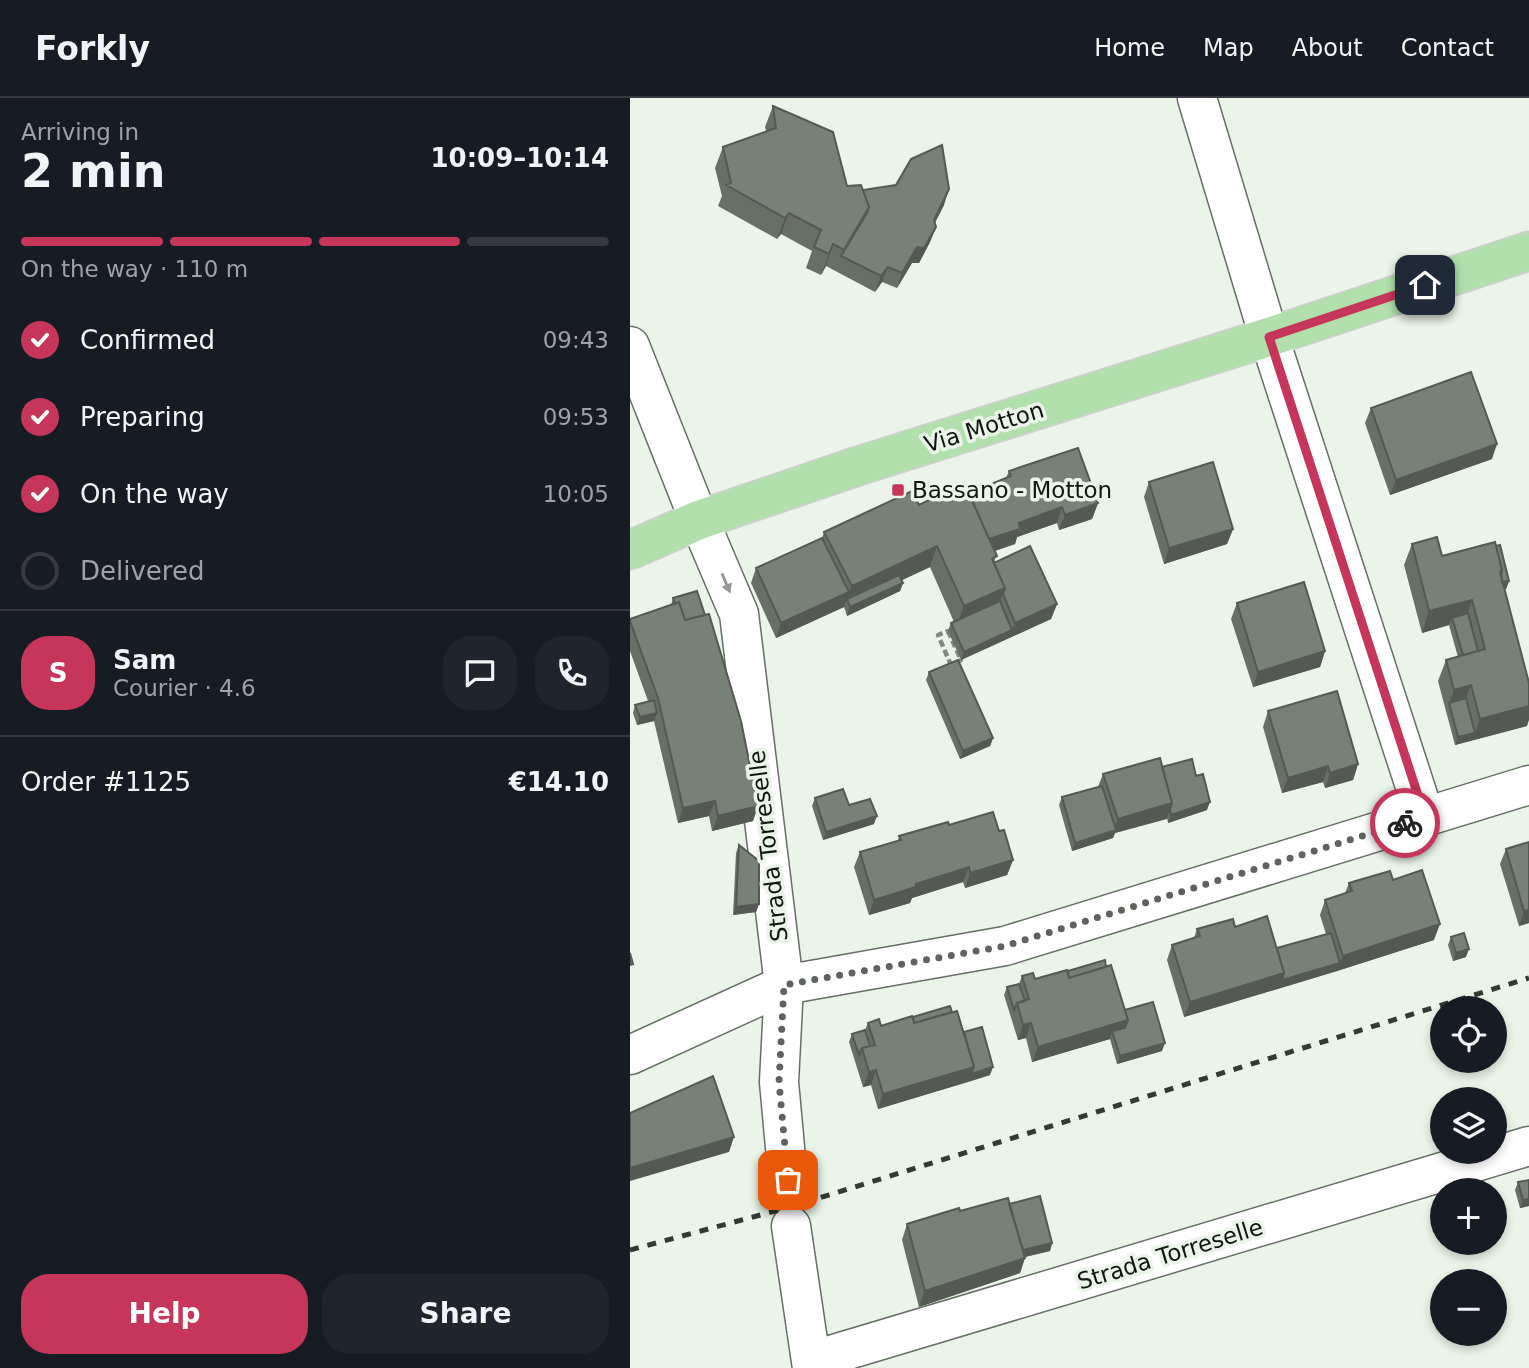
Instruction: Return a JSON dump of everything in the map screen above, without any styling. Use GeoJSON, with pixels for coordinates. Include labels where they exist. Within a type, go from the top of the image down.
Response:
{"type":"FeatureCollection","features":[{"type":"Feature","properties":{"kind":"main road","name":"Via Motton"},"geometry":{"type":"LineString","coordinates":[[630,550],[699,520],[858,466],[1269,337],[1529,251]]}},
{"type":"Feature","properties":{"kind":"street"},"geometry":{"type":"LineString","coordinates":[[1197,98],[1269,337],[1425,817]]}},
{"type":"Feature","properties":{"kind":"street"},"geometry":{"type":"LineString","coordinates":[[630,346],[699,520]]}},
{"type":"Feature","properties":{"kind":"street","name":"Strada Torreselle"},"geometry":{"type":"LineString","coordinates":[[699,520],[739,614],[784,985],[779,1082],[788,1180]]}},
{"type":"Feature","properties":{"kind":"street"},"geometry":{"type":"LineString","coordinates":[[630,1055],[784,985],[1005,946],[1529,785]]}},
{"type":"Feature","properties":{"kind":"street","name":"Strada Torreselle"},"geometry":{"type":"LineString","coordinates":[[791,1226],[812,1365],[1529,1146]]}},
{"type":"Feature","properties":{"kind":"path"},"geometry":{"type":"LineString","coordinates":[[948,631],[961,660],[951,665],[938,635],[948,631]]}},
{"type":"Feature","properties":{"kind":"building"},"geometry":{"type":"Polygon","coordinates":[[[773,106],[833,132],[847,186],[861,185],[869,207],[844,250],[833,244],[829,254],[814,247],[821,230],[789,213],[785,218],[726,185],[731,183],[723,147],[776,128],[773,106]]]}},
{"type":"Feature","properties":{"kind":"building"},"geometry":{"type":"Polygon","coordinates":[[[942,145],[949,189],[934,220],[936,227],[924,248],[917,247],[902,273],[888,267],[881,276],[841,256],[869,207],[863,190],[896,185],[911,159],[942,145]]]}},
{"type":"Feature","properties":{"kind":"building"},"geometry":{"type":"Polygon","coordinates":[[[1471,372],[1497,444],[1396,480],[1371,408],[1471,372]]]}},
{"type":"Feature","properties":{"kind":"building"},"geometry":{"type":"Polygon","coordinates":[[[1078,448],[1098,503],[1065,515],[1062,507],[1019,523],[1020,529],[989,539],[969,493],[1011,476],[1009,471],[1078,448]]]}},
{"type":"Feature","properties":{"kind":"building"},"geometry":{"type":"Polygon","coordinates":[[[1213,462],[1233,529],[1169,548],[1149,482],[1213,462]]]}},
{"type":"Feature","properties":{"kind":"building"},"geometry":{"type":"Polygon","coordinates":[[[964,483],[997,556],[992,559],[1005,588],[964,606],[937,546],[852,586],[824,532],[912,491],[919,505],[964,483]]]}},
{"type":"Feature","properties":{"kind":"building"},"geometry":{"type":"Polygon","coordinates":[[[1437,537],[1442,556],[1495,542],[1502,570],[1500,572],[1529,683],[1529,706],[1480,719],[1471,685],[1454,690],[1446,660],[1485,649],[1472,600],[1429,611],[1412,544],[1437,537]]]}},
{"type":"Feature","properties":{"kind":"building"},"geometry":{"type":"Polygon","coordinates":[[[822,538],[849,592],[781,623],[756,568],[822,538]]]}},
{"type":"Feature","properties":{"kind":"building"},"geometry":{"type":"Polygon","coordinates":[[[1500,545],[1509,581],[1502,582],[1496,546],[1500,545]]]}},
{"type":"Feature","properties":{"kind":"building"},"geometry":{"type":"Polygon","coordinates":[[[1030,546],[1057,604],[1015,623],[1003,594],[1005,588],[994,563],[1030,546]]]}},
{"type":"Feature","properties":{"kind":"building"},"geometry":{"type":"Polygon","coordinates":[[[899,575],[903,583],[850,607],[847,599],[899,575]]]}},
{"type":"Feature","properties":{"kind":"building"},"geometry":{"type":"Polygon","coordinates":[[[1304,582],[1325,651],[1258,672],[1237,603],[1304,582]]]}},
{"type":"Feature","properties":{"kind":"building"},"geometry":{"type":"Polygon","coordinates":[[[697,591],[705,615],[685,620],[679,602],[675,604],[673,598],[697,591]]]}},
{"type":"Feature","properties":{"kind":"building"},"geometry":{"type":"Polygon","coordinates":[[[1000,601],[1012,630],[964,652],[951,623],[1000,601]]]}},
{"type":"Feature","properties":{"kind":"building"},"geometry":{"type":"Polygon","coordinates":[[[679,602],[685,620],[709,614],[741,721],[758,806],[718,816],[715,801],[683,808],[658,698],[630,621],[679,602]]]}},
{"type":"Feature","properties":{"kind":"building"},"geometry":{"type":"Polygon","coordinates":[[[1468,613],[1478,651],[1463,655],[1452,618],[1468,613]]]}},
{"type":"Feature","properties":{"kind":"building"},"geometry":{"type":"Polygon","coordinates":[[[958,660],[993,738],[963,751],[929,672],[958,660]]]}},
{"type":"Feature","properties":{"kind":"building"},"geometry":{"type":"Polygon","coordinates":[[[1337,691],[1358,764],[1330,773],[1328,766],[1288,778],[1268,711],[1337,691]]]}},
{"type":"Feature","properties":{"kind":"building"},"geometry":{"type":"Polygon","coordinates":[[[1466,698],[1475,733],[1458,737],[1449,703],[1466,698]]]}},
{"type":"Feature","properties":{"kind":"building"},"geometry":{"type":"Polygon","coordinates":[[[654,700],[657,713],[640,717],[635,705],[654,700]]]}},
{"type":"Feature","properties":{"kind":"building"},"geometry":{"type":"Polygon","coordinates":[[[1160,758],[1172,803],[1118,819],[1103,774],[1160,758]]]}},
{"type":"Feature","properties":{"kind":"building"},"geometry":{"type":"Polygon","coordinates":[[[1192,759],[1196,776],[1203,774],[1210,802],[1171,815],[1172,803],[1162,767],[1192,759]]]}},
{"type":"Feature","properties":{"kind":"building"},"geometry":{"type":"Polygon","coordinates":[[[1102,786],[1116,830],[1075,843],[1062,797],[1102,786]]]}},
{"type":"Feature","properties":{"kind":"building"},"geometry":{"type":"Polygon","coordinates":[[[843,789],[849,805],[870,799],[877,816],[826,832],[815,798],[843,789]]]}},
{"type":"Feature","properties":{"kind":"building"},"geometry":{"type":"Polygon","coordinates":[[[993,812],[999,831],[1004,830],[1013,860],[970,873],[969,867],[874,900],[860,852],[901,840],[899,836],[993,812]]]}},
{"type":"Feature","properties":{"kind":"building"},"geometry":{"type":"Polygon","coordinates":[[[1529,842],[1529,910],[1524,911],[1506,849],[1529,842]]]}},
{"type":"Feature","properties":{"kind":"building"},"geometry":{"type":"Polygon","coordinates":[[[739,845],[759,861],[759,904],[736,907],[739,845]]]}},
{"type":"Feature","properties":{"kind":"building"},"geometry":{"type":"Polygon","coordinates":[[[1422,870],[1440,924],[1343,956],[1325,900],[1352,891],[1349,883],[1390,871],[1393,880],[1422,870]]]}},
{"type":"Feature","properties":{"kind":"building"},"geometry":{"type":"Polygon","coordinates":[[[1267,916],[1284,973],[1190,1002],[1172,945],[1200,936],[1197,929],[1233,919],[1235,927],[1267,916]]]}},
{"type":"Feature","properties":{"kind":"building"},"geometry":{"type":"Polygon","coordinates":[[[1331,933],[1340,963],[1282,980],[1284,973],[1277,948],[1331,933]]]}},
{"type":"Feature","properties":{"kind":"building"},"geometry":{"type":"Polygon","coordinates":[[[1464,933],[1469,949],[1456,953],[1451,937],[1464,933]]]}},
{"type":"Feature","properties":{"kind":"building"},"geometry":{"type":"Polygon","coordinates":[[[1105,960],[1106,967],[1069,978],[1068,971],[1105,960]]]}},
{"type":"Feature","properties":{"kind":"building"},"geometry":{"type":"Polygon","coordinates":[[[1111,965],[1128,1020],[1038,1047],[1031,1023],[1023,1025],[1017,1003],[1029,999],[1022,976],[1033,973],[1035,979],[1067,970],[1069,978],[1111,965]]]}},
{"type":"Feature","properties":{"kind":"building"},"geometry":{"type":"Polygon","coordinates":[[[1019,984],[1025,1001],[1017,1003],[1014,1010],[1007,987],[1019,984]]]}},
{"type":"Feature","properties":{"kind":"building"},"geometry":{"type":"Polygon","coordinates":[[[1153,1002],[1165,1043],[1120,1056],[1112,1031],[1125,1028],[1128,1020],[1125,1010],[1153,1002]]]}},
{"type":"Feature","properties":{"kind":"building"},"geometry":{"type":"Polygon","coordinates":[[[950,1006],[952,1012],[914,1023],[913,1017],[950,1006]]]}},
{"type":"Feature","properties":{"kind":"building"},"geometry":{"type":"Polygon","coordinates":[[[957,1011],[974,1067],[883,1094],[876,1070],[869,1072],[862,1048],[875,1045],[868,1023],[879,1019],[881,1026],[912,1016],[914,1023],[957,1011]]]}},
{"type":"Feature","properties":{"kind":"building"},"geometry":{"type":"Polygon","coordinates":[[[982,1027],[993,1067],[971,1074],[974,1067],[964,1032],[982,1027]]]}},
{"type":"Feature","properties":{"kind":"building"},"geometry":{"type":"Polygon","coordinates":[[[865,1030],[870,1046],[862,1048],[859,1055],[852,1034],[865,1030]]]}},
{"type":"Feature","properties":{"kind":"building"},"geometry":{"type":"Polygon","coordinates":[[[713,1076],[734,1137],[630,1168],[630,1113],[713,1076]]]}},
{"type":"Feature","properties":{"kind":"building"},"geometry":{"type":"Polygon","coordinates":[[[1529,1180],[1529,1199],[1523,1200],[1518,1182],[1529,1180]]]}},
{"type":"Feature","properties":{"kind":"building"},"geometry":{"type":"Polygon","coordinates":[[[1040,1196],[1052,1243],[1023,1250],[1009,1204],[1040,1196]]]}},
{"type":"Feature","properties":{"kind":"building"},"geometry":{"type":"Polygon","coordinates":[[[1008,1198],[1025,1258],[925,1291],[907,1224],[959,1208],[960,1211],[1008,1198]]]}},
{"type":"Feature","properties":{"kind":"railway"},"geometry":{"type":"LineString","coordinates":[[630,1250],[790,1207],[1529,978]]}},
{"type":"Feature","properties":{"kind":"way so far"},"geometry":{"type":"LineString","coordinates":[[788,1180],[779,1082],[784,985],[1005,946],[1405,823]]}},
{"type":"Feature","properties":{"kind":"place","name":"Bassano - Motton"},"geometry":{"type":"Point","coordinates":[898,490]}},
{"type":"Feature","properties":{"kind":"route"},"geometry":{"type":"LineString","coordinates":[[1405,823],[1425,817],[1269,337],[1425,285]]}}]}
